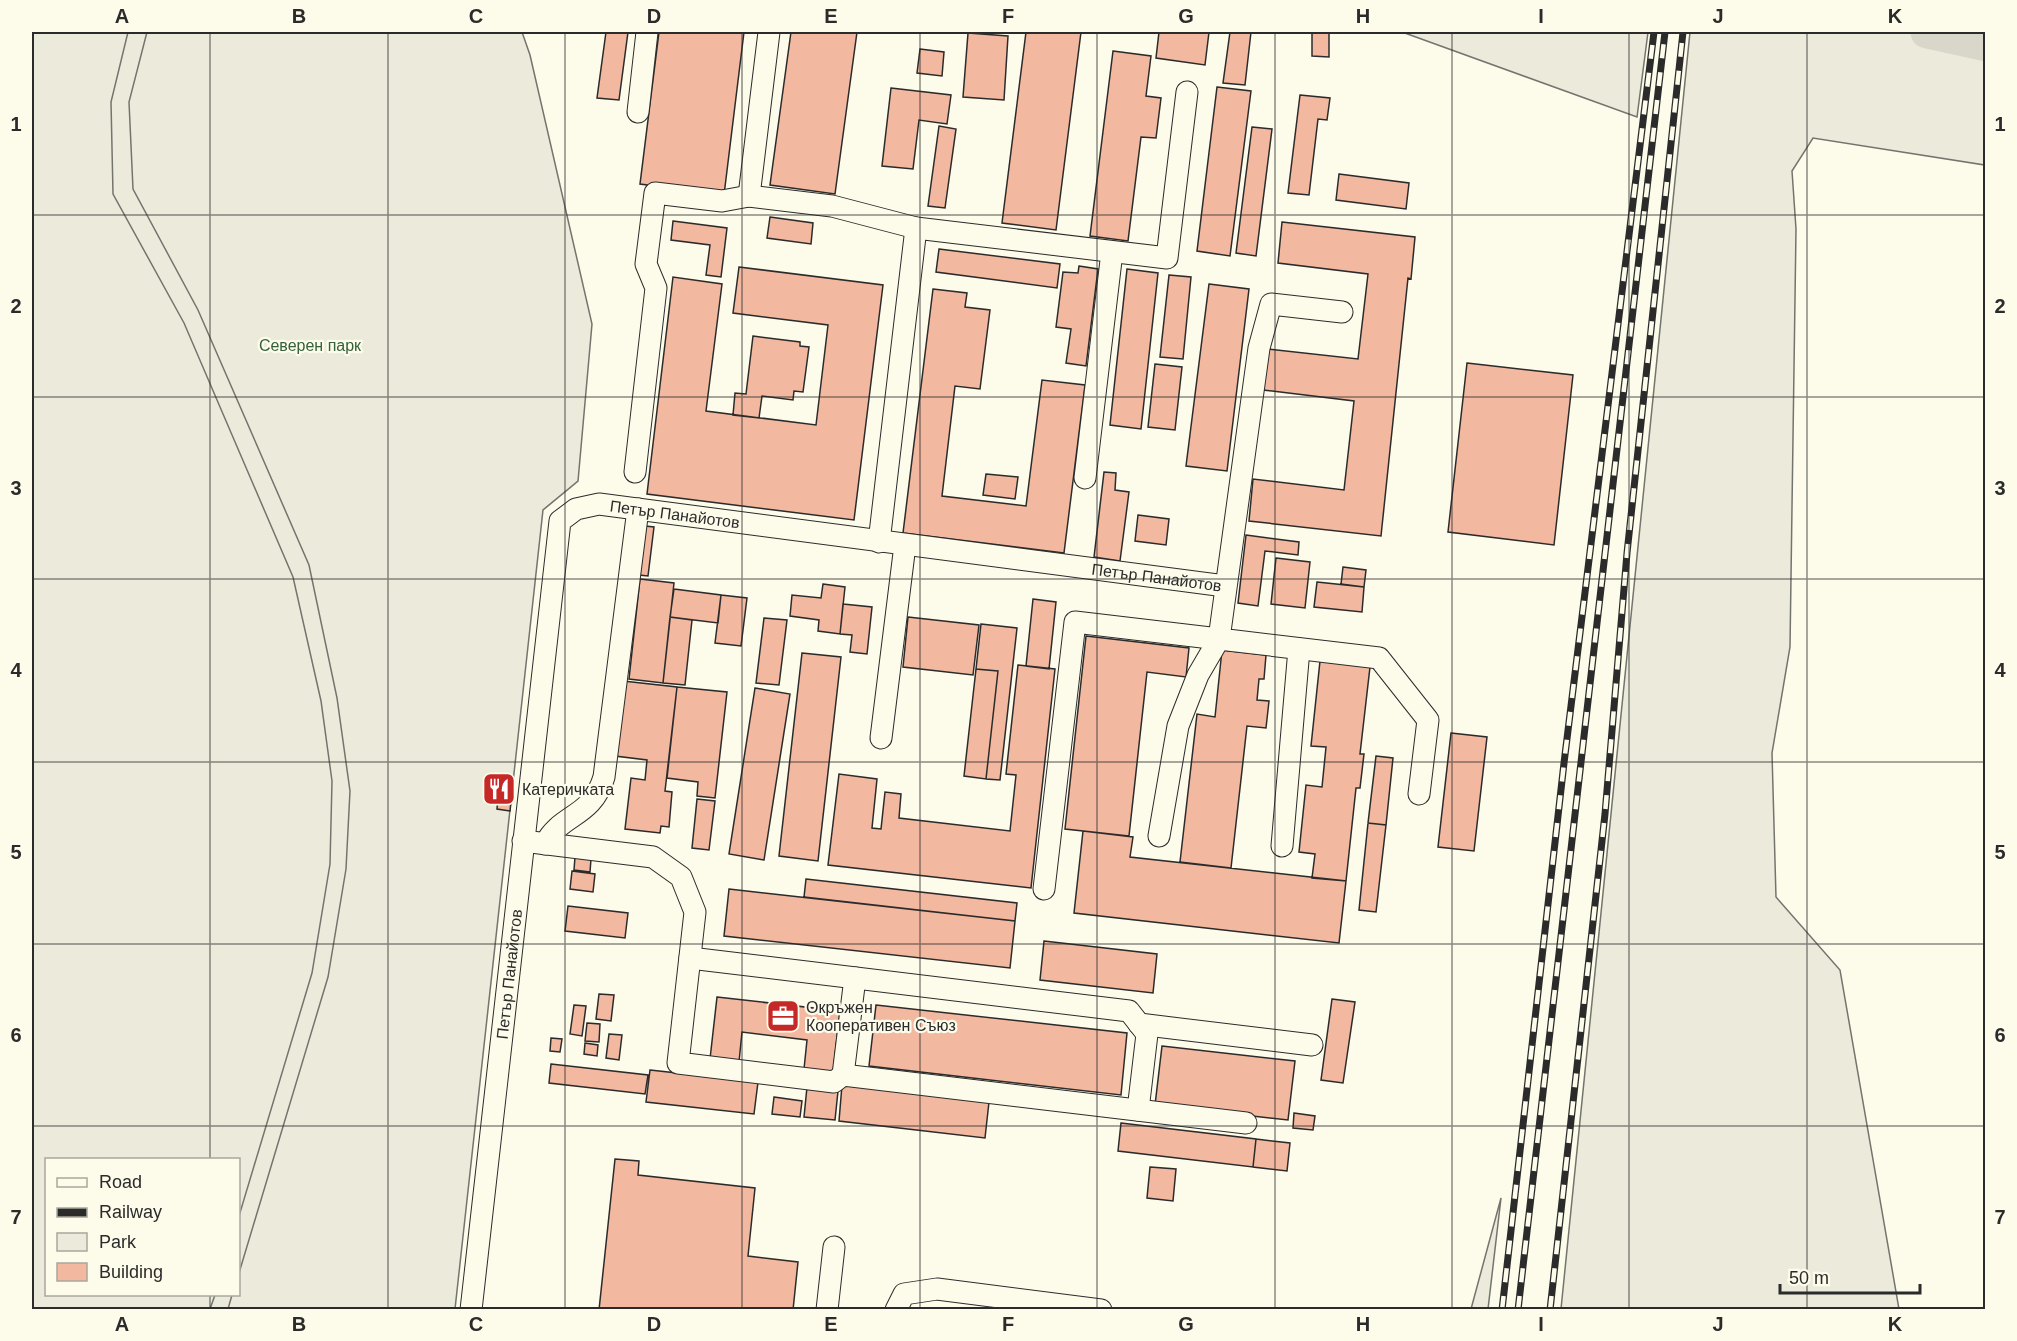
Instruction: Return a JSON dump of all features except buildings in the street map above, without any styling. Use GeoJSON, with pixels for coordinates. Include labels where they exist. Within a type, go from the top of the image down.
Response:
{"type":"FeatureCollection","features":[{"type":"Feature","properties":{"kind":"street"},"geometry":{"type":"LineString","coordinates":[[638,112],[647,32]]}},
{"type":"Feature","properties":{"kind":"street"},"geometry":{"type":"LineString","coordinates":[[750,196],[769,32]]}},
{"type":"Feature","properties":{"kind":"street"},"geometry":{"type":"LineString","coordinates":[[635,472],[656,288],[646,264],[655,193],[723,201],[750,196],[832,206],[916,228],[1167,258],[1187,92]]}},
{"type":"Feature","properties":{"kind":"street"},"geometry":{"type":"LineString","coordinates":[[879,542],[916,228]]}},
{"type":"Feature","properties":{"kind":"street"},"geometry":{"type":"LineString","coordinates":[[1085,477],[1112,252]]}},
{"type":"Feature","properties":{"kind":"street","name":"Петър Панайотов"},"geometry":{"type":"LineString","coordinates":[[471,1310],[560,521],[587,505],[638,509],[1225,586],[1259,348],[1271,304],[1342,312]]}},
{"type":"Feature","properties":{"kind":"street"},"geometry":{"type":"LineString","coordinates":[[545,844],[558,826],[584,811],[601,788],[638,509]]}},
{"type":"Feature","properties":{"kind":"street"},"geometry":{"type":"LineString","coordinates":[[881,738],[905,545]]}},
{"type":"Feature","properties":{"kind":"street"},"geometry":{"type":"LineString","coordinates":[[1159,836],[1178,726],[1198,675],[1219,639],[1225,586]]}},
{"type":"Feature","properties":{"kind":"street"},"geometry":{"type":"LineString","coordinates":[[1044,889],[1076,622],[1379,658],[1428,720],[1419,794]]}},
{"type":"Feature","properties":{"kind":"street"},"geometry":{"type":"LineString","coordinates":[[1282,846],[1299,649]]}},
{"type":"Feature","properties":{"kind":"street"},"geometry":{"type":"LineString","coordinates":[[523,841],[653,857],[681,878],[695,912],[678,1063],[834,1082],[843,1075],[1246,1123]]}},
{"type":"Feature","properties":{"kind":"street"},"geometry":{"type":"LineString","coordinates":[[690,958],[1129,1011],[1147,1034],[1138,1110]]}},
{"type":"Feature","properties":{"kind":"street"},"geometry":{"type":"LineString","coordinates":[[843,1075],[855,978]]}},
{"type":"Feature","properties":{"kind":"street"},"geometry":{"type":"LineString","coordinates":[[1139,1024],[1312,1045]]}},
{"type":"Feature","properties":{"kind":"street"},"geometry":{"type":"LineString","coordinates":[[827,1310],[834,1247]]}},
{"type":"Feature","properties":{"kind":"street"},"geometry":{"type":"LineString","coordinates":[[896,1310],[904,1294],[937,1289],[1101,1310]]}},
{"type":"Feature","properties":{"kind":"green space","name":"Северен парк"},"geometry":{"type":"Polygon","coordinates":[[[32,32],[522,32],[530,55],[592,324],[578,481],[543,510],[455,1309],[32,1309],[32,32]]]}},
{"type":"Feature","properties":{"kind":"green space"},"geometry":{"type":"Polygon","coordinates":[[[1402,32],[1648,32],[1637,117],[1402,32]]]}},
{"type":"Feature","properties":{"kind":"green space"},"geometry":{"type":"Polygon","coordinates":[[[1690,32],[1985,32],[1985,165],[1813,138],[1792,171],[1796,229],[1790,647],[1772,753],[1776,897],[1840,970],[1899,1309],[1561,1309],[1690,32]]]}},
{"type":"Feature","properties":{"kind":"green space"},"geometry":{"type":"Polygon","coordinates":[[[1501,1198],[1488,1309],[1471,1309],[1501,1198]]]}},
{"type":"Feature","properties":{"kind":"shaded area"},"geometry":{"type":"Polygon","coordinates":[[[128,32],[147,32],[129,102],[133,189],[198,310],[309,565],[337,698],[350,791],[346,869],[328,977],[240,1270],[240,1213],[312,973],[330,864],[332,781],[321,701],[293,577],[184,323],[113,194],[111,102],[128,32]]]}},
{"type":"Feature","properties":{"kind":"shaded area"},"geometry":{"type":"Polygon","coordinates":[[[215,1296],[232,1296],[228,1309],[210,1309],[215,1296]]]}},
{"type":"Feature","properties":{"kind":"waterway"},"geometry":{"type":"LineString","coordinates":[[1927,32],[1986,45]]}},
{"type":"Feature","properties":{"kind":"railway"},"geometry":{"type":"LineString","coordinates":[[1502,1310],[1564,763],[1654,32]]}},
{"type":"Feature","properties":{"kind":"railway"},"geometry":{"type":"LineString","coordinates":[[1518,1310],[1665,32]]}},
{"type":"Feature","properties":{"kind":"railway"},"geometry":{"type":"LineString","coordinates":[[1550,1310],[1605,814],[1627,553],[1683,32]]}},
{"type":"Feature","properties":{"kind":"place","name":"Катеричката"},"geometry":{"type":"Point","coordinates":[499,789]}},
{"type":"Feature","properties":{"kind":"place","name":"Окръжен Кооперативен Съюз"},"geometry":{"type":"Point","coordinates":[783,1016]}}]}
